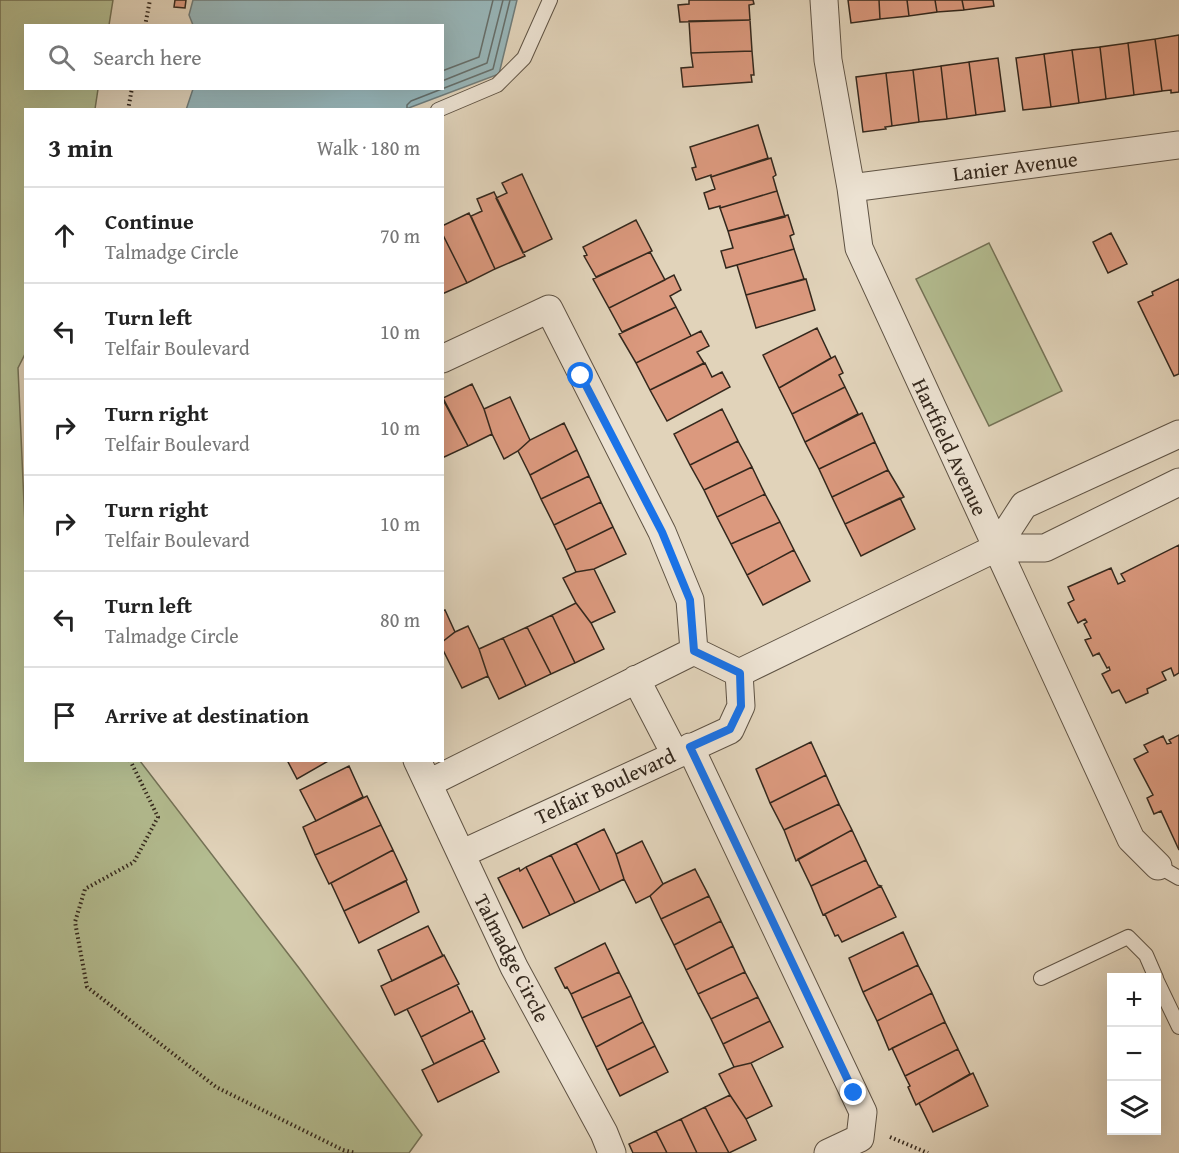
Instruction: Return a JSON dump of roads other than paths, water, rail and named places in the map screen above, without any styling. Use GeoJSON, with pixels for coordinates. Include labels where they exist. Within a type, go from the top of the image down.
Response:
{"type":"FeatureCollection","features":[{"type":"Feature","properties":{"kind":"street","name":"Hartfield Avenue"},"geometry":{"type":"LineString","coordinates":[[824,0],[828,60],[851,188],[859,249],[1131,839],[1168,872]]}},
{"type":"Feature","properties":{"kind":"street","name":"Lanier Avenue"},"geometry":{"type":"LineString","coordinates":[[851,188],[1179,145]]}},
{"type":"Feature","properties":{"kind":"street"},"geometry":{"type":"LineString","coordinates":[[444,358],[549,309],[662,532],[690,600],[694,651]]}},
{"type":"Feature","properties":{"kind":"street"},"geometry":{"type":"LineString","coordinates":[[996,548],[1024,505],[1179,434]]}},
{"type":"Feature","properties":{"kind":"street"},"geometry":{"type":"LineString","coordinates":[[694,651],[740,673],[996,548],[1044,548],[1179,482]]}},
{"type":"Feature","properties":{"kind":"street"},"geometry":{"type":"LineString","coordinates":[[423,772],[636,679],[694,651]]}},
{"type":"Feature","properties":{"kind":"street","name":"Telfair Boulevard"},"geometry":{"type":"LineString","coordinates":[[461,854],[730,729],[741,706],[740,673]]}},
{"type":"Feature","properties":{"kind":"street"},"geometry":{"type":"LineString","coordinates":[[636,679],[682,751],[863,1112],[860,1138],[828,1153]]}},
{"type":"Feature","properties":{"kind":"street","name":"Talmadge Circle"},"geometry":{"type":"LineString","coordinates":[[423,772],[514,967],[598,1122],[612,1153]]}},
{"type":"Feature","properties":{"kind":"lane"},"geometry":{"type":"LineString","coordinates":[[443,108],[497,85],[524,58],[550,0]]}},
{"type":"Feature","properties":{"kind":"lane"},"geometry":{"type":"LineString","coordinates":[[1041,978],[1128,937],[1146,956],[1154,973]]}},
{"type":"Feature","properties":{"kind":"lane"},"geometry":{"type":"LineString","coordinates":[[1161,989],[1179,1027]]}},
{"type":"Feature","properties":{"kind":"water"},"geometry":{"type":"Polygon","coordinates":[[[193,0],[517,0],[499,74],[409,108],[187,108],[193,90],[444,90],[444,24],[193,24],[189,15],[193,0]]]}}]}
